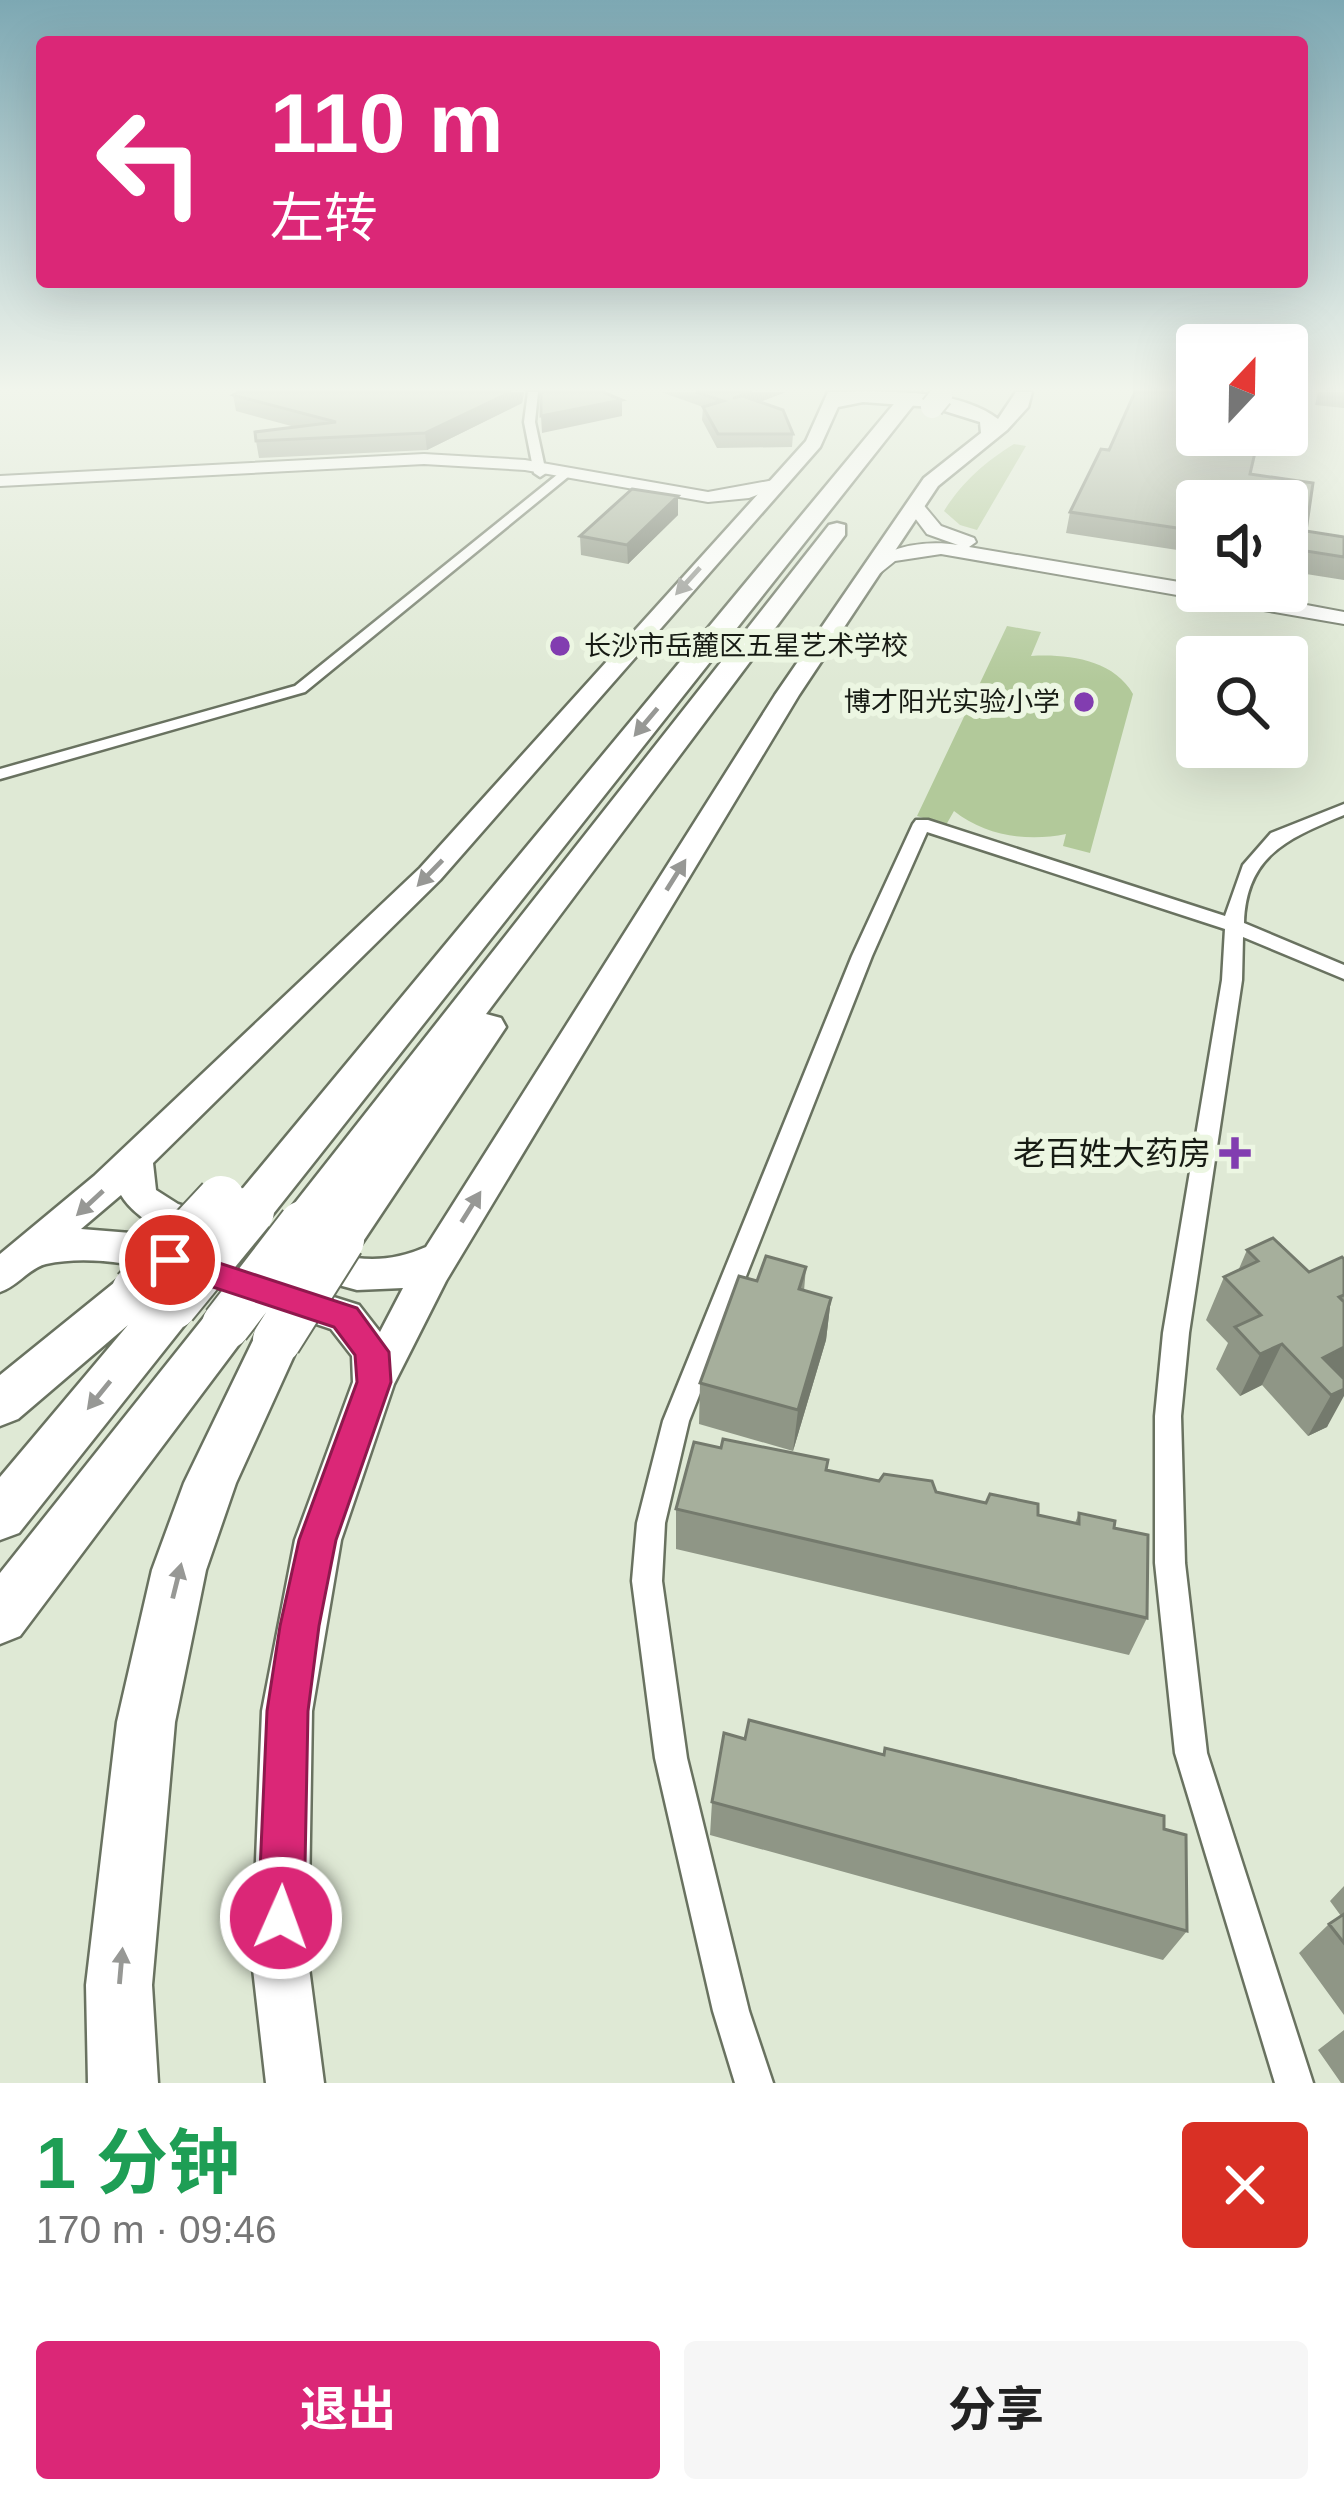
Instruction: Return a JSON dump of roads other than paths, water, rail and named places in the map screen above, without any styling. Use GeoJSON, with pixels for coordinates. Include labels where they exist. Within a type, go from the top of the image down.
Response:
{"type":"FeatureCollection","features":[{"type":"Feature","properties":{"kind":"highway"},"geometry":{"type":"LineString","coordinates":[[0,1516],[154,1298],[847,489]]}},
{"type":"Feature","properties":{"kind":"highway"},"geometry":{"type":"LineString","coordinates":[[0,1617],[251,1332],[646,795],[678,738],[858,489]]}},
{"type":"Feature","properties":{"kind":"highway"},"geometry":{"type":"LineString","coordinates":[[6,1399],[154,1298]]}},
{"type":"Feature","properties":{"kind":"highway"},"geometry":{"type":"LineString","coordinates":[[123,2083],[119,1985],[146,1721],[179,1570],[210,1484],[251,1332]]}},
{"type":"Feature","properties":{"kind":"main road"},"geometry":{"type":"LineString","coordinates":[[629,489],[710,504],[730,518],[733,531]]}},
{"type":"Feature","properties":{"kind":"main road"},"geometry":{"type":"LineString","coordinates":[[659,489],[708,497],[761,489]]}},
{"type":"Feature","properties":{"kind":"main road"},"geometry":{"type":"LineString","coordinates":[[0,1276],[34,1251],[136,1156],[430,874],[770,489]]}},
{"type":"Feature","properties":{"kind":"main road"},"geometry":{"type":"LineString","coordinates":[[296,2083],[280,1960],[287,1711],[318,1540],[374,1382],[440,1258],[787,695],[928,489]]}},
{"type":"Feature","properties":{"kind":"main road"},"geometry":{"type":"LineString","coordinates":[[915,506],[934,530],[957,540],[1176,584]]}},
{"type":"Feature","properties":{"kind":"main road"},"geometry":{"type":"LineString","coordinates":[[873,569],[889,556],[941,548],[1176,585]]}},
{"type":"Feature","properties":{"kind":"main road"},"geometry":{"type":"LineString","coordinates":[[1308,602],[1344,609]]}},
{"type":"Feature","properties":{"kind":"main road"},"geometry":{"type":"LineString","coordinates":[[1308,611],[1344,618]]}},
{"type":"Feature","properties":{"kind":"main road"},"geometry":{"type":"LineString","coordinates":[[136,1156],[130,1180],[136,1195],[161,1213],[368,1280],[394,1277],[440,1258]]}},
{"type":"Feature","properties":{"kind":"main road"},"geometry":{"type":"LineString","coordinates":[[34,1251],[79,1244],[131,1248],[325,1309],[358,1328],[372,1352],[374,1382]]}},
{"type":"Feature","properties":{"kind":"street"},"geometry":{"type":"LineString","coordinates":[[0,774],[300,689],[547,489]]}},
{"type":"Feature","properties":{"kind":"street"},"geometry":{"type":"LineString","coordinates":[[1294,2083],[1191,1753],[1170,1563],[1170,1384],[1232,980],[1233,925],[1242,885],[1263,850],[1297,826],[1344,809]]}},
{"type":"Feature","properties":{"kind":"street"},"geometry":{"type":"LineString","coordinates":[[754,2083],[731,2011],[671,1758],[647,1581],[651,1523],[676,1421],[862,956],[922,824],[1233,925],[1344,973]]}},
{"type":"Feature","properties":{"kind":"place","name":"长沙市岳麓区五星艺术学校"},"geometry":{"type":"Point","coordinates":[560,646]}},
{"type":"Feature","properties":{"kind":"place","name":"博才阳光实验小学"},"geometry":{"type":"Point","coordinates":[1084,702]}},
{"type":"Feature","properties":{"kind":"place","name":"老百姓大药房"},"geometry":{"type":"Point","coordinates":[1235,1153]}}]}
